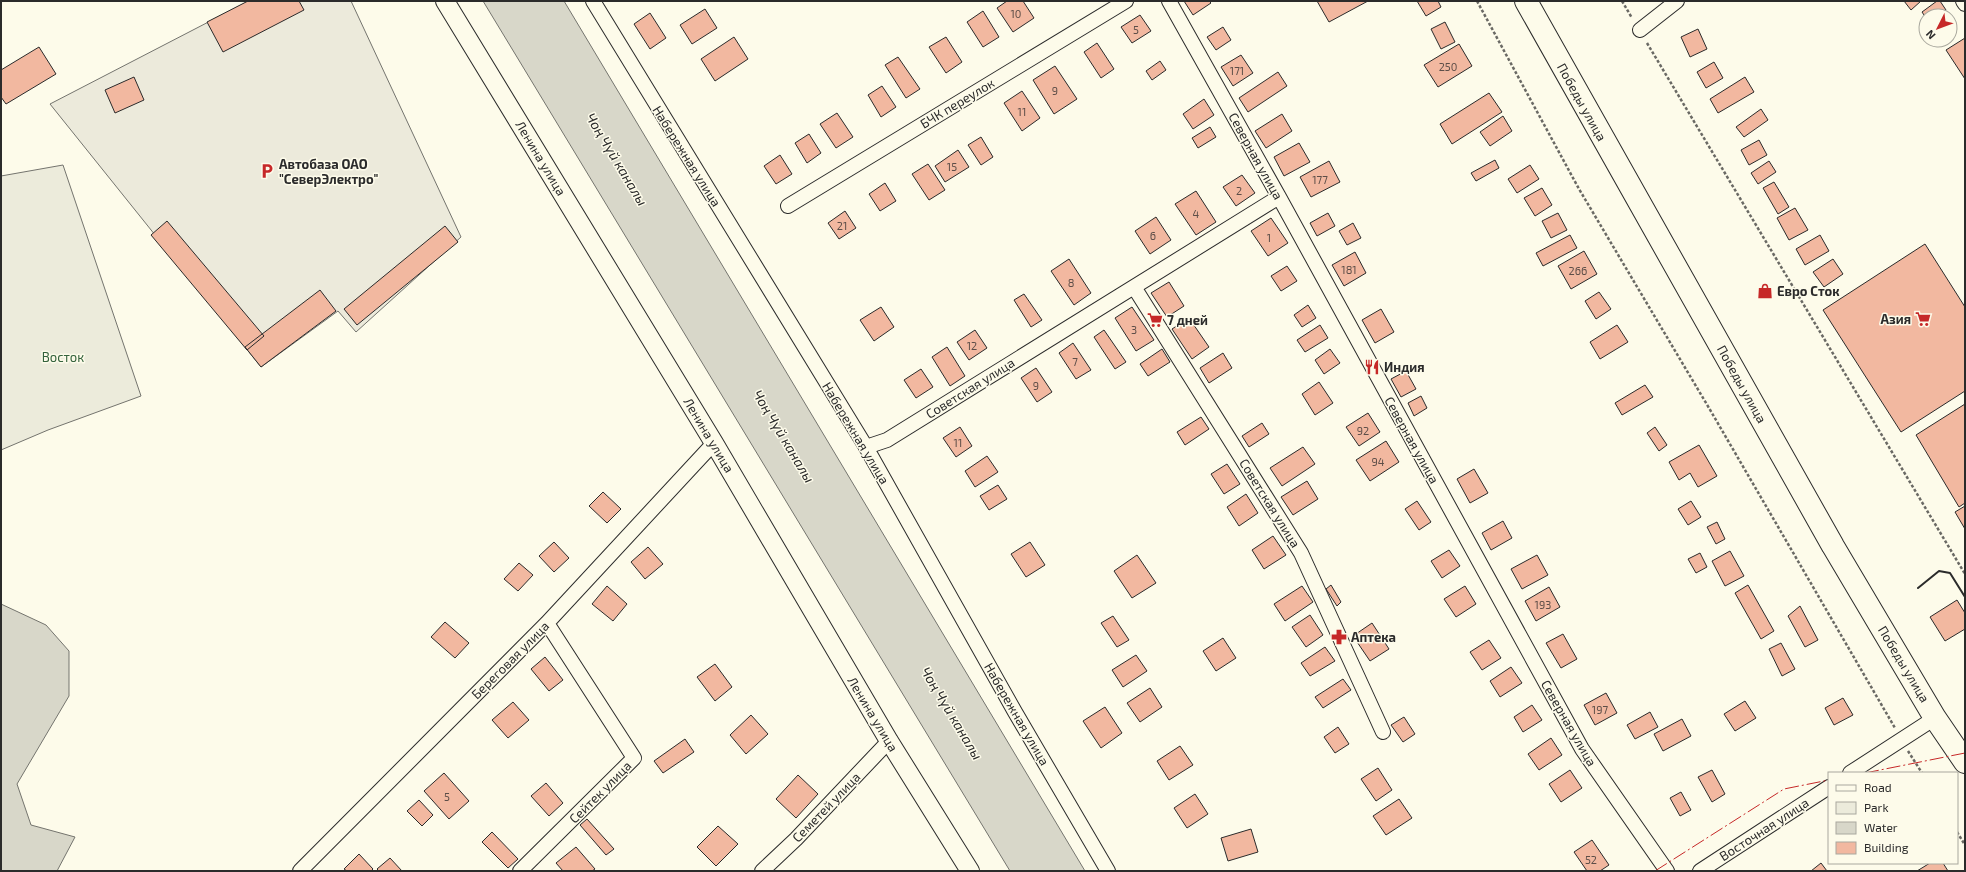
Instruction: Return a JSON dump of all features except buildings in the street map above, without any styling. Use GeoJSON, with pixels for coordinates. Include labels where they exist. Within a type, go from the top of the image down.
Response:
{"type":"FeatureCollection","features":[{"type":"Feature","properties":{"kind":"main road","name":"Победы улица"},"geometry":{"type":"LineString","coordinates":[[1526,1],[1833,546],[1936,718],[1965,762]]}},
{"type":"Feature","properties":{"kind":"street","name":"Ленина улица"},"geometry":{"type":"LineString","coordinates":[[445,1],[714,443],[889,741],[970,871]]}},
{"type":"Feature","properties":{"kind":"street","name":"Набережная улица"},"geometry":{"type":"LineString","coordinates":[[593,1],[866,447],[1015,712],[1108,871]]}},
{"type":"Feature","properties":{"kind":"street","name":"БЧК переулок"},"geometry":{"type":"LineString","coordinates":[[788,206],[1126,1]]}},
{"type":"Feature","properties":{"kind":"street","name":"Северная улица"},"geometry":{"type":"LineString","coordinates":[[1169,1],[1279,197],[1582,749],[1667,871]]}},
{"type":"Feature","properties":{"kind":"street"},"geometry":{"type":"LineString","coordinates":[[1640,30],[1678,1]]}},
{"type":"Feature","properties":{"kind":"street","name":"Советская улица"},"geometry":{"type":"LineString","coordinates":[[866,447],[887,440],[1279,197]]}},
{"type":"Feature","properties":{"kind":"street","name":"Советская улица"},"geometry":{"type":"LineString","coordinates":[[1134,287],[1301,553],[1383,732]]}},
{"type":"Feature","properties":{"kind":"street","name":"Береговая улица"},"geometry":{"type":"LineString","coordinates":[[300,871],[547,623],[714,443]]}},
{"type":"Feature","properties":{"kind":"street","name":"Сейтек улица"},"geometry":{"type":"LineString","coordinates":[[520,871],[634,758],[547,623]]}},
{"type":"Feature","properties":{"kind":"street"},"geometry":{"type":"LineString","coordinates":[[1852,772],[1936,718]]}},
{"type":"Feature","properties":{"kind":"street","name":"Семетей улица"},"geometry":{"type":"LineString","coordinates":[[762,871],[796,839],[889,741]]}},
{"type":"Feature","properties":{"kind":"street","name":"Восточная улица"},"geometry":{"type":"LineString","coordinates":[[1700,871],[1828,788]]}},
{"type":"Feature","properties":{"kind":"path"},"geometry":{"type":"LineString","coordinates":[[1477,1],[1579,189],[1921,772]]}},
{"type":"Feature","properties":{"kind":"path"},"geometry":{"type":"LineString","coordinates":[[1622,1],[1965,574]]}},
{"type":"Feature","properties":{"kind":"path"},"geometry":{"type":"LineString","coordinates":[[1958,834],[1965,845]]}},
{"type":"Feature","properties":{"kind":"green space","name":"Восток"},"geometry":{"type":"Polygon","coordinates":[[[63,165],[141,396],[48,430],[1,450],[1,176],[63,165]]]}},
{"type":"Feature","properties":{"kind":"shaded area","name":"Автобаза ОАО \"СеверЭлектро\""},"geometry":{"type":"Polygon","coordinates":[[[249,1],[351,1],[461,237],[356,332],[338,311],[261,367],[50,104],[249,1]]]}},
{"type":"Feature","properties":{"kind":"water","name":"Чоң Чүй каналы"},"geometry":{"type":"Polygon","coordinates":[[[483,1],[564,1],[1085,871],[1010,871],[483,1]]]}},
{"type":"Feature","properties":{"kind":"water"},"geometry":{"type":"Polygon","coordinates":[[[1,604],[46,625],[69,651],[69,696],[17,784],[31,825],[75,837],[57,871],[1,871],[1,604]]]}},
{"type":"Feature","properties":{"kind":"wall"},"geometry":{"type":"LineString","coordinates":[[1918,588],[1939,571],[1950,573],[1965,597]]}},
{"type":"Feature","properties":{"kind":"power"},"geometry":{"type":"LineString","coordinates":[[1870,772],[1965,753]]}},
{"type":"Feature","properties":{"kind":"power"},"geometry":{"type":"LineString","coordinates":[[1655,871],[1784,789],[1828,780]]}},
{"type":"Feature","properties":{"kind":"place","name":"Автобаза ОАО \"СеверЭлектро\""},"geometry":{"type":"Point","coordinates":[267,171]}},
{"type":"Feature","properties":{"kind":"place","name":"Евро Сток"},"geometry":{"type":"Point","coordinates":[1765,291]}},
{"type":"Feature","properties":{"kind":"place","name":"Азия"},"geometry":{"type":"Point","coordinates":[1923,319]}},
{"type":"Feature","properties":{"kind":"place","name":"7 дней"},"geometry":{"type":"Point","coordinates":[1155,320]}},
{"type":"Feature","properties":{"kind":"place","name":"Индия"},"geometry":{"type":"Point","coordinates":[1372,367]}},
{"type":"Feature","properties":{"kind":"place","name":"Аптека"},"geometry":{"type":"Point","coordinates":[1339,637]}}]}
